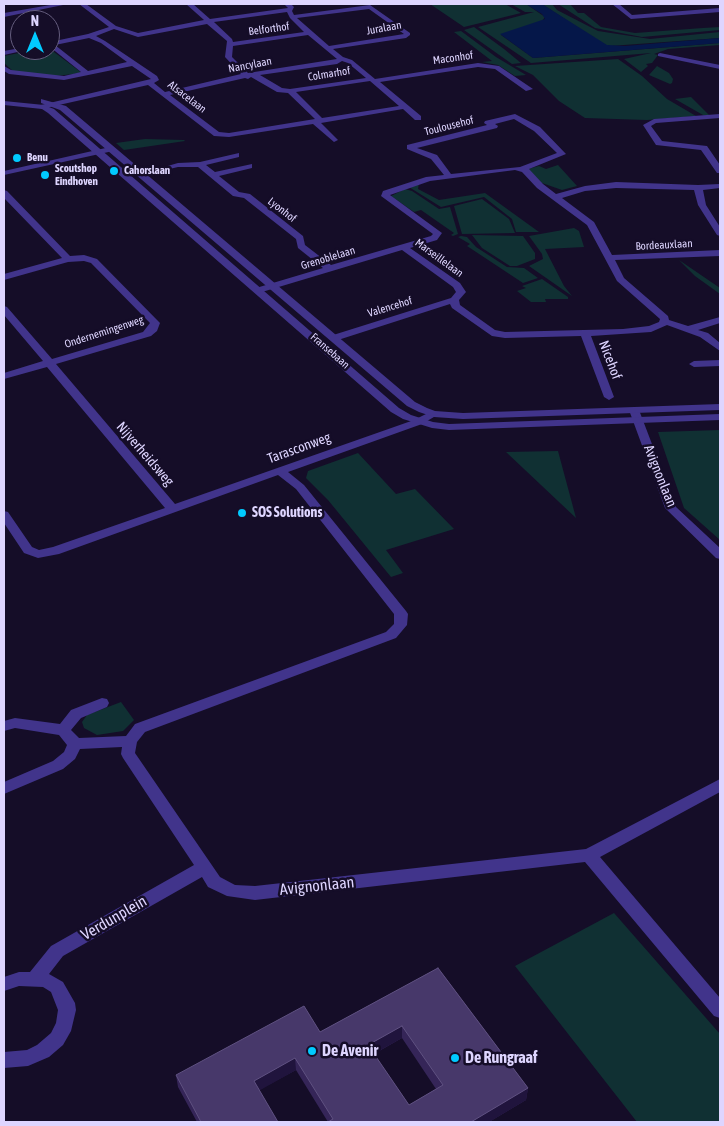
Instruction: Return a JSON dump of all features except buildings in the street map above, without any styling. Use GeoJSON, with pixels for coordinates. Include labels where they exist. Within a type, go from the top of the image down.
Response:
{"type":"FeatureCollection","features":[{"type":"Feature","properties":{"kind":"street"},"geometry":{"type":"LineString","coordinates":[[4,15],[65,4]]}},
{"type":"Feature","properties":{"kind":"street"},"geometry":{"type":"LineString","coordinates":[[82,4],[114,27],[138,35],[289,10],[327,48],[341,59],[350,61],[418,118]]}},
{"type":"Feature","properties":{"kind":"street","name":"Belforthof"},"geometry":{"type":"LineString","coordinates":[[189,4],[231,44]]}},
{"type":"Feature","properties":{"kind":"street"},"geometry":{"type":"LineString","coordinates":[[615,4],[632,17],[720,10]]}},
{"type":"Feature","properties":{"kind":"street","name":"Juralaan"},"geometry":{"type":"LineString","coordinates":[[289,10],[370,7],[374,8],[408,34],[327,48]]}},
{"type":"Feature","properties":{"kind":"street"},"geometry":{"type":"LineString","coordinates":[[60,42],[90,36],[114,27]]}},
{"type":"Feature","properties":{"kind":"street","name":"Belforthof"},"geometry":{"type":"LineString","coordinates":[[231,44],[310,33]]}},
{"type":"Feature","properties":{"kind":"street"},"geometry":{"type":"LineString","coordinates":[[90,36],[103,42],[154,78],[155,80],[149,83]]}},
{"type":"Feature","properties":{"kind":"street","name":"Belforthof"},"geometry":{"type":"LineString","coordinates":[[231,44],[228,56],[251,76]]}},
{"type":"Feature","properties":{"kind":"street"},"geometry":{"type":"LineString","coordinates":[[60,52],[87,73]]}},
{"type":"Feature","properties":{"kind":"street"},"geometry":{"type":"LineString","coordinates":[[660,55],[720,67]]}},
{"type":"Feature","properties":{"kind":"street","name":"Nancylaan"},"geometry":{"type":"LineString","coordinates":[[164,94],[251,76],[337,62],[341,59]]}},
{"type":"Feature","properties":{"kind":"street"},"geometry":{"type":"LineString","coordinates":[[4,68],[9,72],[64,78],[134,63]]}},
{"type":"Feature","properties":{"kind":"street"},"geometry":{"type":"LineString","coordinates":[[663,64],[708,64]]}},
{"type":"Feature","properties":{"kind":"street","name":"Maconhof"},"geometry":{"type":"LineString","coordinates":[[372,80],[478,65],[497,66],[529,89]]}},
{"type":"Feature","properties":{"kind":"street","name":"Colmarhof"},"geometry":{"type":"LineString","coordinates":[[251,76],[280,90],[290,91],[372,80]]}},
{"type":"Feature","properties":{"kind":"street","name":"Alsacelaan"},"geometry":{"type":"LineString","coordinates":[[44,107],[149,83],[217,134],[229,135],[405,107]]}},
{"type":"Feature","properties":{"kind":"street","name":"Colmarhof"},"geometry":{"type":"LineString","coordinates":[[290,91],[318,121]]}},
{"type":"Feature","properties":{"kind":"street"},"geometry":{"type":"LineString","coordinates":[[4,97],[55,104]]}},
{"type":"Feature","properties":{"kind":"street"},"geometry":{"type":"LineString","coordinates":[[4,102],[44,107]]}},
{"type":"Feature","properties":{"kind":"street","name":"Fransebaan"},"geometry":{"type":"LineString","coordinates":[[55,104],[411,404],[434,414],[463,416],[636,415],[720,417]]}},
{"type":"Feature","properties":{"kind":"street","name":"Fransebaan"},"geometry":{"type":"LineString","coordinates":[[44,107],[259,290],[395,410],[418,422],[449,427],[636,415],[720,407]]}},
{"type":"Feature","properties":{"kind":"street","name":"Toulousehof"},"geometry":{"type":"LineString","coordinates":[[449,176],[434,157],[410,147],[494,126],[488,123],[515,116],[537,129],[562,154],[521,169]]}},
{"type":"Feature","properties":{"kind":"street"},"geometry":{"type":"LineString","coordinates":[[720,116],[650,122],[647,125],[657,141],[671,146],[704,148],[717,161],[720,171]]}},
{"type":"Feature","properties":{"kind":"street"},"geometry":{"type":"LineString","coordinates":[[318,121],[334,140]]}},
{"type":"Feature","properties":{"kind":"street"},"geometry":{"type":"LineString","coordinates":[[4,173],[110,149]]}},
{"type":"Feature","properties":{"kind":"street"},"geometry":{"type":"LineString","coordinates":[[161,169],[178,165],[200,164],[236,155]]}},
{"type":"Feature","properties":{"kind":"street","name":"Lyonhof"},"geometry":{"type":"LineString","coordinates":[[200,164],[236,194],[247,196],[300,238],[301,246],[330,269]]}},
{"type":"Feature","properties":{"kind":"street"},"geometry":{"type":"LineString","coordinates":[[213,175],[248,166]]}},
{"type":"Feature","properties":{"kind":"street"},"geometry":{"type":"LineString","coordinates":[[521,169],[525,170],[540,186],[591,224],[624,284],[665,318],[664,321],[704,335],[720,348]]}},
{"type":"Feature","properties":{"kind":"street","name":"Marseillelaan"},"geometry":{"type":"LineString","coordinates":[[403,247],[434,238],[438,233],[435,229],[388,199],[386,193],[411,183],[449,176],[521,169]]}},
{"type":"Feature","properties":{"kind":"street"},"geometry":{"type":"LineString","coordinates":[[555,197],[585,189],[616,185],[698,188],[720,186]]}},
{"type":"Feature","properties":{"kind":"street"},"geometry":{"type":"LineString","coordinates":[[698,188],[702,205],[720,233]]}},
{"type":"Feature","properties":{"kind":"street"},"geometry":{"type":"LineString","coordinates":[[4,193],[68,259],[4,277]]}},
{"type":"Feature","properties":{"kind":"street","name":"Grenoblelaan"},"geometry":{"type":"LineString","coordinates":[[259,290],[403,247]]}},
{"type":"Feature","properties":{"kind":"street","name":"Marseillelaan"},"geometry":{"type":"LineString","coordinates":[[403,247],[457,285],[461,292],[454,300],[455,306],[492,333],[498,335],[585,333],[647,329],[663,324],[664,321]]}},
{"type":"Feature","properties":{"kind":"street","name":"Bordeauxlaan"},"geometry":{"type":"LineString","coordinates":[[609,258],[720,253]]}},
{"type":"Feature","properties":{"kind":"street","name":"Ondernemingenweg"},"geometry":{"type":"LineString","coordinates":[[4,376],[147,334],[153,329],[154,323],[94,261],[84,258],[68,259]]}},
{"type":"Feature","properties":{"kind":"street","name":"Valencehof"},"geometry":{"type":"LineString","coordinates":[[334,338],[454,300]]}},
{"type":"Feature","properties":{"kind":"street","name":"Nijverheidsweg"},"geometry":{"type":"LineString","coordinates":[[4,309],[173,509]]}},
{"type":"Feature","properties":{"kind":"street"},"geometry":{"type":"LineString","coordinates":[[689,329],[720,320]]}},
{"type":"Feature","properties":{"kind":"street","name":"Nicehof"},"geometry":{"type":"LineString","coordinates":[[585,333],[610,397]]}},
{"type":"Feature","properties":{"kind":"street"},"geometry":{"type":"LineString","coordinates":[[694,364],[720,364]]}},
{"type":"Feature","properties":{"kind":"street","name":"Tarasconweg"},"geometry":{"type":"LineString","coordinates":[[173,509],[418,422],[434,414]]}},
{"type":"Feature","properties":{"kind":"street","name":"Avignonlaan"},"geometry":{"type":"LineString","coordinates":[[636,415],[671,508],[720,554]]}},
{"type":"Feature","properties":{"kind":"street"},"geometry":{"type":"LineString","coordinates":[[75,744],[130,741],[140,728],[391,635],[400,625],[401,614],[389,598],[300,487],[280,471]]}},
{"type":"Feature","properties":{"kind":"street"},"geometry":{"type":"LineString","coordinates":[[4,515],[28,550],[38,554],[55,551],[173,509]]}},
{"type":"Feature","properties":{"kind":"street"},"geometry":{"type":"LineString","coordinates":[[63,730],[76,714],[102,703]]}},
{"type":"Feature","properties":{"kind":"street"},"geometry":{"type":"LineString","coordinates":[[4,726],[15,724],[63,730],[75,744]]}},
{"type":"Feature","properties":{"kind":"street","name":"Avignonlaan"},"geometry":{"type":"LineString","coordinates":[[130,741],[128,754],[203,868],[214,882],[233,891],[255,892],[589,855],[720,785]]}},
{"type":"Feature","properties":{"kind":"street"},"geometry":{"type":"LineString","coordinates":[[4,788],[58,765],[70,755],[75,744]]}},
{"type":"Feature","properties":{"kind":"street"},"geometry":{"type":"LineString","coordinates":[[589,855],[720,1010]]}},
{"type":"Feature","properties":{"kind":"street","name":"Verdunplein"},"geometry":{"type":"LineString","coordinates":[[35,978],[58,950],[203,868]]}},
{"type":"Feature","properties":{"kind":"street"},"geometry":{"type":"LineString","coordinates":[[4,984],[19,978],[45,980],[57,987],[66,1003],[65,1025],[57,1039],[43,1051],[28,1058],[4,1060]]}},
{"type":"Feature","properties":{"kind":"green space"},"geometry":{"type":"Polygon","coordinates":[[[430,4],[505,4],[521,13],[464,27],[430,4]]]}},
{"type":"Feature","properties":{"kind":"green space"},"geometry":{"type":"Polygon","coordinates":[[[511,4],[526,4],[545,17],[542,21],[501,35],[533,58],[720,43],[720,45],[668,49],[654,54],[658,55],[652,63],[646,64],[648,66],[641,72],[624,59],[651,53],[531,63],[478,27],[534,12],[525,12],[511,4]]]}},
{"type":"Feature","properties":{"kind":"green space"},"geometry":{"type":"Polygon","coordinates":[[[542,4],[552,4],[557,10],[598,31],[650,39],[720,32],[720,38],[610,46],[602,44],[542,4]]]}},
{"type":"Feature","properties":{"kind":"green space"},"geometry":{"type":"Polygon","coordinates":[[[558,4],[570,4],[578,13],[584,13],[601,27],[635,33],[720,27],[720,30],[642,37],[595,28],[558,4]]]}},
{"type":"Feature","properties":{"kind":"green space"},"geometry":{"type":"Polygon","coordinates":[[[474,27],[521,63],[512,64],[464,30],[474,27]]]}},
{"type":"Feature","properties":{"kind":"green space"},"geometry":{"type":"Polygon","coordinates":[[[461,31],[496,57],[526,75],[515,76],[498,65],[482,62],[492,61],[454,32],[461,31]]]}},
{"type":"Feature","properties":{"kind":"green space"},"geometry":{"type":"Polygon","coordinates":[[[10,55],[10,60],[60,60],[60,56],[82,73],[56,76],[14,72],[4,63],[4,56],[10,55]]]}},
{"type":"Feature","properties":{"kind":"green space"},"geometry":{"type":"Polygon","coordinates":[[[618,59],[642,76],[667,99],[696,116],[647,120],[585,118],[559,101],[533,75],[515,66],[618,59]]]}},
{"type":"Feature","properties":{"kind":"green space"},"geometry":{"type":"Polygon","coordinates":[[[657,66],[669,73],[673,79],[672,83],[670,84],[649,75],[657,66]]]}},
{"type":"Feature","properties":{"kind":"green space"},"geometry":{"type":"Polygon","coordinates":[[[691,97],[709,115],[703,115],[675,99],[691,97]]]}},
{"type":"Feature","properties":{"kind":"green space"},"geometry":{"type":"Polygon","coordinates":[[[145,139],[185,141],[124,150],[116,143],[145,139]]]}},
{"type":"Feature","properties":{"kind":"green space"},"geometry":{"type":"Polygon","coordinates":[[[558,165],[577,186],[562,190],[542,183],[528,169],[539,166],[546,169],[558,165]]]}},
{"type":"Feature","properties":{"kind":"green space"},"geometry":{"type":"Polygon","coordinates":[[[419,183],[418,189],[439,200],[485,193],[539,232],[516,232],[512,219],[484,197],[441,207],[409,187],[419,183]]]}},
{"type":"Feature","properties":{"kind":"green space"},"geometry":{"type":"Polygon","coordinates":[[[405,189],[412,191],[439,209],[450,207],[458,234],[451,235],[454,233],[421,210],[414,212],[391,196],[405,189]]]}},
{"type":"Feature","properties":{"kind":"green space"},"geometry":{"type":"Polygon","coordinates":[[[482,199],[509,219],[515,233],[462,234],[454,206],[482,199]]]}},
{"type":"Feature","properties":{"kind":"green space"},"geometry":{"type":"Polygon","coordinates":[[[574,228],[579,231],[584,247],[545,249],[564,286],[572,296],[529,266],[543,259],[542,254],[529,236],[574,228]]]}},
{"type":"Feature","properties":{"kind":"green space"},"geometry":{"type":"Polygon","coordinates":[[[472,235],[523,236],[535,253],[535,259],[517,266],[510,266],[482,248],[472,235]]]}},
{"type":"Feature","properties":{"kind":"green space"},"geometry":{"type":"Polygon","coordinates":[[[458,237],[467,237],[476,247],[507,267],[524,268],[538,278],[523,283],[467,246],[470,244],[458,237]]]}},
{"type":"Feature","properties":{"kind":"green space"},"geometry":{"type":"Polygon","coordinates":[[[679,260],[720,288],[720,294],[695,276],[679,260]]]}},
{"type":"Feature","properties":{"kind":"green space"},"geometry":{"type":"Polygon","coordinates":[[[542,279],[568,297],[568,299],[545,299],[546,302],[531,302],[517,291],[526,288],[522,286],[542,279]]]}},
{"type":"Feature","properties":{"kind":"green space"},"geometry":{"type":"Polygon","coordinates":[[[720,430],[720,540],[684,508],[658,432],[720,430]]]}},
{"type":"Feature","properties":{"kind":"green space"},"geometry":{"type":"Polygon","coordinates":[[[558,451],[576,518],[506,452],[558,451]]]}},
{"type":"Feature","properties":{"kind":"green space"},"geometry":{"type":"Polygon","coordinates":[[[358,453],[396,494],[415,489],[454,529],[386,550],[403,573],[391,577],[328,500],[306,478],[308,471],[358,453]]]}},
{"type":"Feature","properties":{"kind":"green space"},"geometry":{"type":"Polygon","coordinates":[[[121,702],[134,720],[123,731],[97,735],[84,728],[82,722],[87,715],[121,702]]]}},
{"type":"Feature","properties":{"kind":"green space"},"geometry":{"type":"Polygon","coordinates":[[[614,913],[720,1034],[720,1122],[637,1122],[515,966],[614,913]]]}},
{"type":"Feature","properties":{"kind":"water"},"geometry":{"type":"Polygon","coordinates":[[[526,4],[542,4],[607,45],[625,46],[720,38],[720,43],[533,58],[500,34],[545,19],[542,14],[526,4]]]}},
{"type":"Feature","properties":{"kind":"place","name":"Benu"},"geometry":{"type":"Point","coordinates":[17,158]}},
{"type":"Feature","properties":{"kind":"place","name":"Cahorslaan"},"geometry":{"type":"Point","coordinates":[114,171]}},
{"type":"Feature","properties":{"kind":"place","name":"Scoutshop Eindhoven"},"geometry":{"type":"Point","coordinates":[45,175]}},
{"type":"Feature","properties":{"kind":"place","name":"SOS Solutions"},"geometry":{"type":"Point","coordinates":[242,513]}},
{"type":"Feature","properties":{"kind":"place","name":"De Avenir"},"geometry":{"type":"Point","coordinates":[312,1051]}},
{"type":"Feature","properties":{"kind":"place","name":"De Rungraaf"},"geometry":{"type":"Point","coordinates":[455,1058]}}]}
